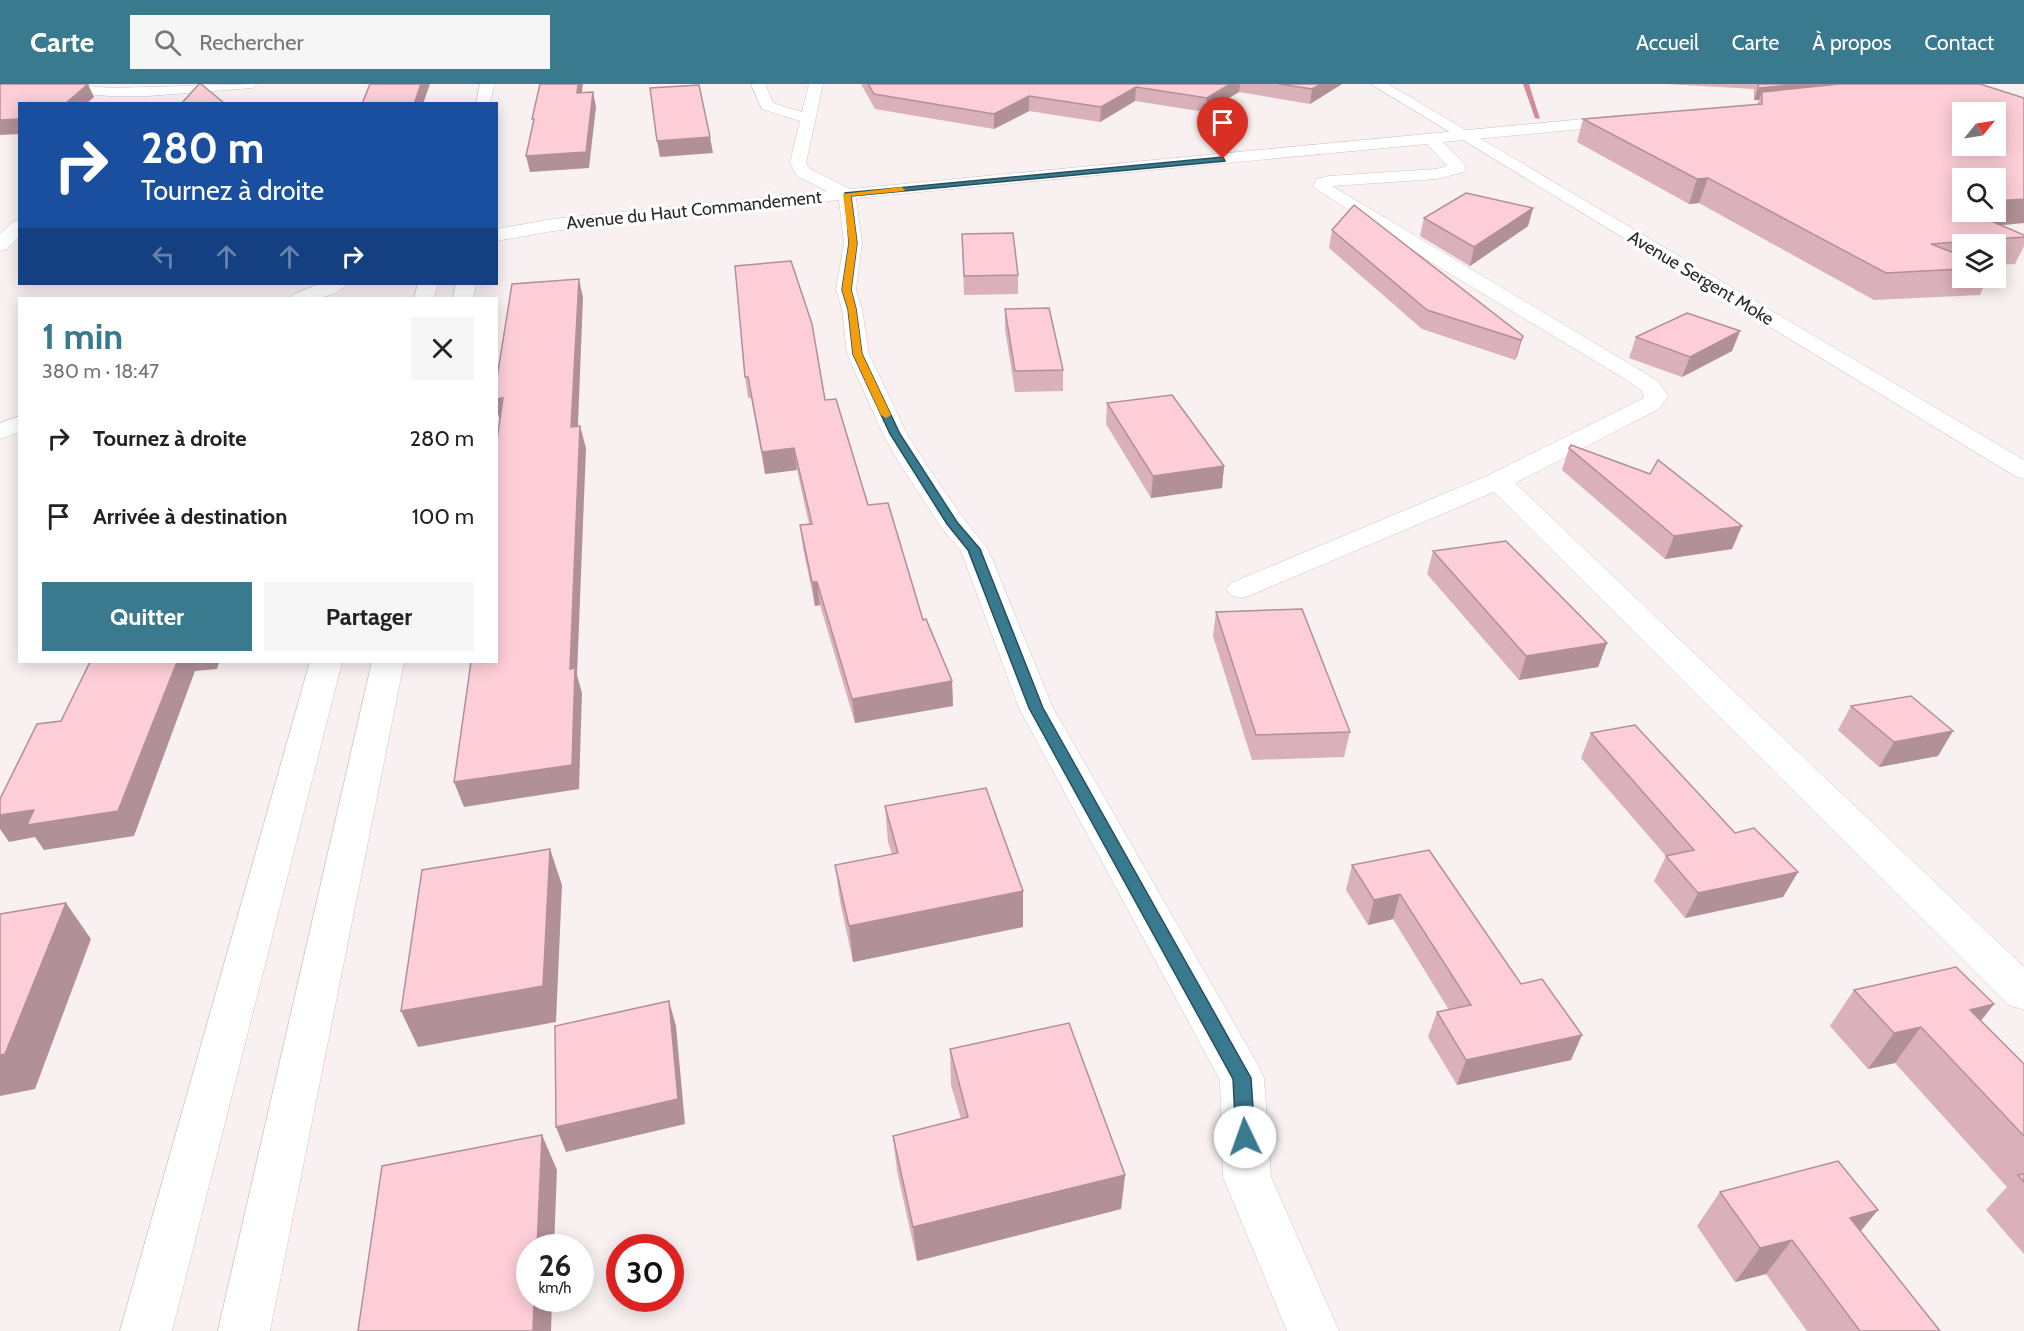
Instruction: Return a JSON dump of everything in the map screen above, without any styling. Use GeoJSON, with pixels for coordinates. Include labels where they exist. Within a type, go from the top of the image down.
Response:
{"type":"FeatureCollection","features":[{"type":"Feature","properties":{"kind":"street"},"geometry":{"type":"LineString","coordinates":[[18,84],[88,92],[252,84]]}},
{"type":"Feature","properties":{"kind":"street"},"geometry":{"type":"LineString","coordinates":[[483,102],[487,84]]}},
{"type":"Feature","properties":{"kind":"street"},"geometry":{"type":"LineString","coordinates":[[758,84],[767,106],[809,119]]}},
{"type":"Feature","properties":{"kind":"street"},"geometry":{"type":"LineString","coordinates":[[816,84],[798,163],[803,172],[847,194],[853,243],[846,290],[852,309],[858,354],[905,452],[952,524],[974,549],[1036,708],[1242,1078],[1247,1177],[1313,1331]]}},
{"type":"Feature","properties":{"kind":"street","name":"Avenue Sergent Moke"},"geometry":{"type":"LineString","coordinates":[[1378,84],[2024,471]]}},
{"type":"Feature","properties":{"kind":"street"},"geometry":{"type":"LineString","coordinates":[[139,102],[152,88]]}},
{"type":"Feature","properties":{"kind":"street","name":"Avenue du Haut Commandement"},"geometry":{"type":"LineString","coordinates":[[498,235],[553,225],[847,194],[1641,119]]}},
{"type":"Feature","properties":{"kind":"street"},"geometry":{"type":"LineString","coordinates":[[1241,589],[1498,481],[1651,404],[1656,396],[1650,386],[1633,374],[1322,187],[1322,183],[1329,182],[1437,174],[1458,168],[1432,140]]}},
{"type":"Feature","properties":{"kind":"street"},"geometry":{"type":"LineString","coordinates":[[0,245],[18,227]]}},
{"type":"Feature","properties":{"kind":"street"},"geometry":{"type":"LineString","coordinates":[[304,297],[334,285]]}},
{"type":"Feature","properties":{"kind":"street"},"geometry":{"type":"LineString","coordinates":[[0,432],[18,424]]}},
{"type":"Feature","properties":{"kind":"street"},"geometry":{"type":"LineString","coordinates":[[1498,481],[2024,993]]}},
{"type":"Feature","properties":{"kind":"street"},"geometry":{"type":"LineString","coordinates":[[146,1331],[326,663]]}},
{"type":"Feature","properties":{"kind":"street"},"geometry":{"type":"LineString","coordinates":[[244,1331],[388,663]]}},
{"type":"Feature","properties":{"kind":"building"},"geometry":{"type":"Polygon","coordinates":[[[0,84],[88,84],[67,102],[18,102],[18,119],[0,120],[0,84]]]}},
{"type":"Feature","properties":{"kind":"building"},"geometry":{"type":"Polygon","coordinates":[[[201,84],[223,102],[183,102],[201,84]]]}},
{"type":"Feature","properties":{"kind":"building"},"geometry":{"type":"Polygon","coordinates":[[[370,84],[421,84],[415,102],[363,102],[370,84]]]}},
{"type":"Feature","properties":{"kind":"building"},"geometry":{"type":"Polygon","coordinates":[[[540,84],[578,84],[577,93],[593,92],[586,152],[526,156],[540,84]]]}},
{"type":"Feature","properties":{"kind":"building"},"geometry":{"type":"Polygon","coordinates":[[[868,84],[1230,84],[1207,98],[1136,87],[1101,107],[1029,96],[994,114],[874,94],[868,84]]]}},
{"type":"Feature","properties":{"kind":"building"},"geometry":{"type":"Polygon","coordinates":[[[1279,84],[1321,84],[1312,89],[1279,84]]]}},
{"type":"Feature","properties":{"kind":"building"},"geometry":{"type":"Polygon","coordinates":[[[1758,84],[1803,84],[1758,88],[1758,84]]]}},
{"type":"Feature","properties":{"kind":"building"},"geometry":{"type":"Polygon","coordinates":[[[1839,84],[1980,84],[2024,98],[2024,199],[2006,200],[2006,168],[1952,168],[1952,222],[1993,222],[2024,237],[2006,238],[2006,234],[1952,234],[1952,242],[1931,244],[1952,252],[1952,270],[1886,273],[1708,178],[1697,179],[1583,119],[1762,104],[1762,92],[1839,84]]]}},
{"type":"Feature","properties":{"kind":"building"},"geometry":{"type":"Polygon","coordinates":[[[699,85],[710,137],[657,141],[650,88],[699,85]]]}},
{"type":"Feature","properties":{"kind":"building"},"geometry":{"type":"Polygon","coordinates":[[[1466,193],[1533,208],[1474,247],[1424,218],[1466,193]]]}},
{"type":"Feature","properties":{"kind":"building"},"geometry":{"type":"Polygon","coordinates":[[[1354,205],[1523,336],[1521,340],[1427,310],[1332,230],[1354,205]]]}},
{"type":"Feature","properties":{"kind":"building"},"geometry":{"type":"Polygon","coordinates":[[[1013,233],[1018,275],[964,276],[962,234],[1013,233]]]}},
{"type":"Feature","properties":{"kind":"building"},"geometry":{"type":"Polygon","coordinates":[[[791,261],[812,324],[825,400],[836,399],[868,505],[888,503],[923,620],[926,619],[952,681],[852,699],[817,582],[812,582],[800,525],[812,524],[794,448],[762,452],[748,377],[745,377],[735,266],[791,261]]]}},
{"type":"Feature","properties":{"kind":"building"},"geometry":{"type":"Polygon","coordinates":[[[579,279],[571,427],[580,426],[570,669],[575,668],[572,765],[454,782],[471,663],[498,663],[498,433],[503,398],[498,399],[498,372],[512,284],[579,279]]]}},
{"type":"Feature","properties":{"kind":"building"},"geometry":{"type":"Polygon","coordinates":[[[1049,308],[1063,370],[1015,371],[1005,309],[1049,308]]]}},
{"type":"Feature","properties":{"kind":"building"},"geometry":{"type":"Polygon","coordinates":[[[1687,313],[1740,331],[1690,357],[1636,337],[1687,313]]]}},
{"type":"Feature","properties":{"kind":"building"},"geometry":{"type":"Polygon","coordinates":[[[1172,395],[1224,466],[1153,476],[1107,403],[1172,395]]]}},
{"type":"Feature","properties":{"kind":"building"},"geometry":{"type":"Polygon","coordinates":[[[1571,445],[1650,474],[1658,460],[1742,526],[1674,536],[1569,448],[1571,445]]]}},
{"type":"Feature","properties":{"kind":"building"},"geometry":{"type":"Polygon","coordinates":[[[1506,541],[1607,643],[1526,656],[1433,551],[1506,541]]]}},
{"type":"Feature","properties":{"kind":"building"},"geometry":{"type":"Polygon","coordinates":[[[1302,609],[1350,732],[1256,735],[1216,612],[1302,609]]]}},
{"type":"Feature","properties":{"kind":"building"},"geometry":{"type":"Polygon","coordinates":[[[90,663],[177,663],[118,811],[27,825],[34,810],[0,815],[0,799],[37,724],[61,721],[90,663]]]}},
{"type":"Feature","properties":{"kind":"building"},"geometry":{"type":"Polygon","coordinates":[[[1911,696],[1953,731],[1894,742],[1851,706],[1911,696]]]}},
{"type":"Feature","properties":{"kind":"building"},"geometry":{"type":"Polygon","coordinates":[[[1635,725],[1735,833],[1754,828],[1798,872],[1698,893],[1666,856],[1694,850],[1591,733],[1635,725]]]}},
{"type":"Feature","properties":{"kind":"building"},"geometry":{"type":"Polygon","coordinates":[[[986,788],[1023,891],[849,926],[835,865],[898,853],[885,806],[986,788]]]}},
{"type":"Feature","properties":{"kind":"building"},"geometry":{"type":"Polygon","coordinates":[[[550,849],[543,986],[401,1011],[422,870],[550,849]]]}},
{"type":"Feature","properties":{"kind":"building"},"geometry":{"type":"Polygon","coordinates":[[[1429,850],[1521,984],[1542,979],[1582,1035],[1466,1060],[1437,1012],[1471,1005],[1400,894],[1374,900],[1352,865],[1429,850]]]}},
{"type":"Feature","properties":{"kind":"building"},"geometry":{"type":"Polygon","coordinates":[[[66,903],[5,1054],[0,1055],[0,914],[66,903]]]}},
{"type":"Feature","properties":{"kind":"building"},"geometry":{"type":"Polygon","coordinates":[[[1956,967],[1994,1004],[1970,1010],[2024,1064],[2024,1136],[1921,1027],[1894,1033],[1854,990],[1956,967]]]}},
{"type":"Feature","properties":{"kind":"building"},"geometry":{"type":"Polygon","coordinates":[[[669,1001],[678,1099],[556,1127],[555,1026],[669,1001]]]}},
{"type":"Feature","properties":{"kind":"building"},"geometry":{"type":"Polygon","coordinates":[[[1069,1023],[1125,1175],[913,1227],[893,1136],[968,1117],[950,1049],[1069,1023]]]}},
{"type":"Feature","properties":{"kind":"building"},"geometry":{"type":"Polygon","coordinates":[[[542,1135],[538,1234],[516,1234],[516,1312],[534,1312],[533,1331],[358,1331],[382,1166],[542,1135]]]}},
{"type":"Feature","properties":{"kind":"building"},"geometry":{"type":"Polygon","coordinates":[[[1838,1161],[1878,1210],[1850,1218],[1940,1331],[1860,1331],[1792,1240],[1760,1248],[1720,1192],[1838,1161]]]}},
{"type":"Feature","properties":{"kind":"building"},"geometry":{"type":"Polygon","coordinates":[[[2024,1174],[2024,1182],[2018,1175],[2024,1174]]]}},
{"type":"Feature","properties":{"kind":"waterway"},"geometry":{"type":"LineString","coordinates":[[1526,84],[1538,118]]}},
{"type":"Feature","properties":{"kind":"slow traffic"},"geometry":{"type":"LineString","coordinates":[[886,415],[858,354],[852,309],[846,290],[853,243],[847,194],[902,189]]}},
{"type":"Feature","properties":{"kind":"route"},"geometry":{"type":"LineString","coordinates":[[1223,159],[847,194],[853,243],[846,290],[852,309],[858,354],[895,434],[952,524],[974,549],[1036,708],[1242,1078],[1245,1137]]}}]}
